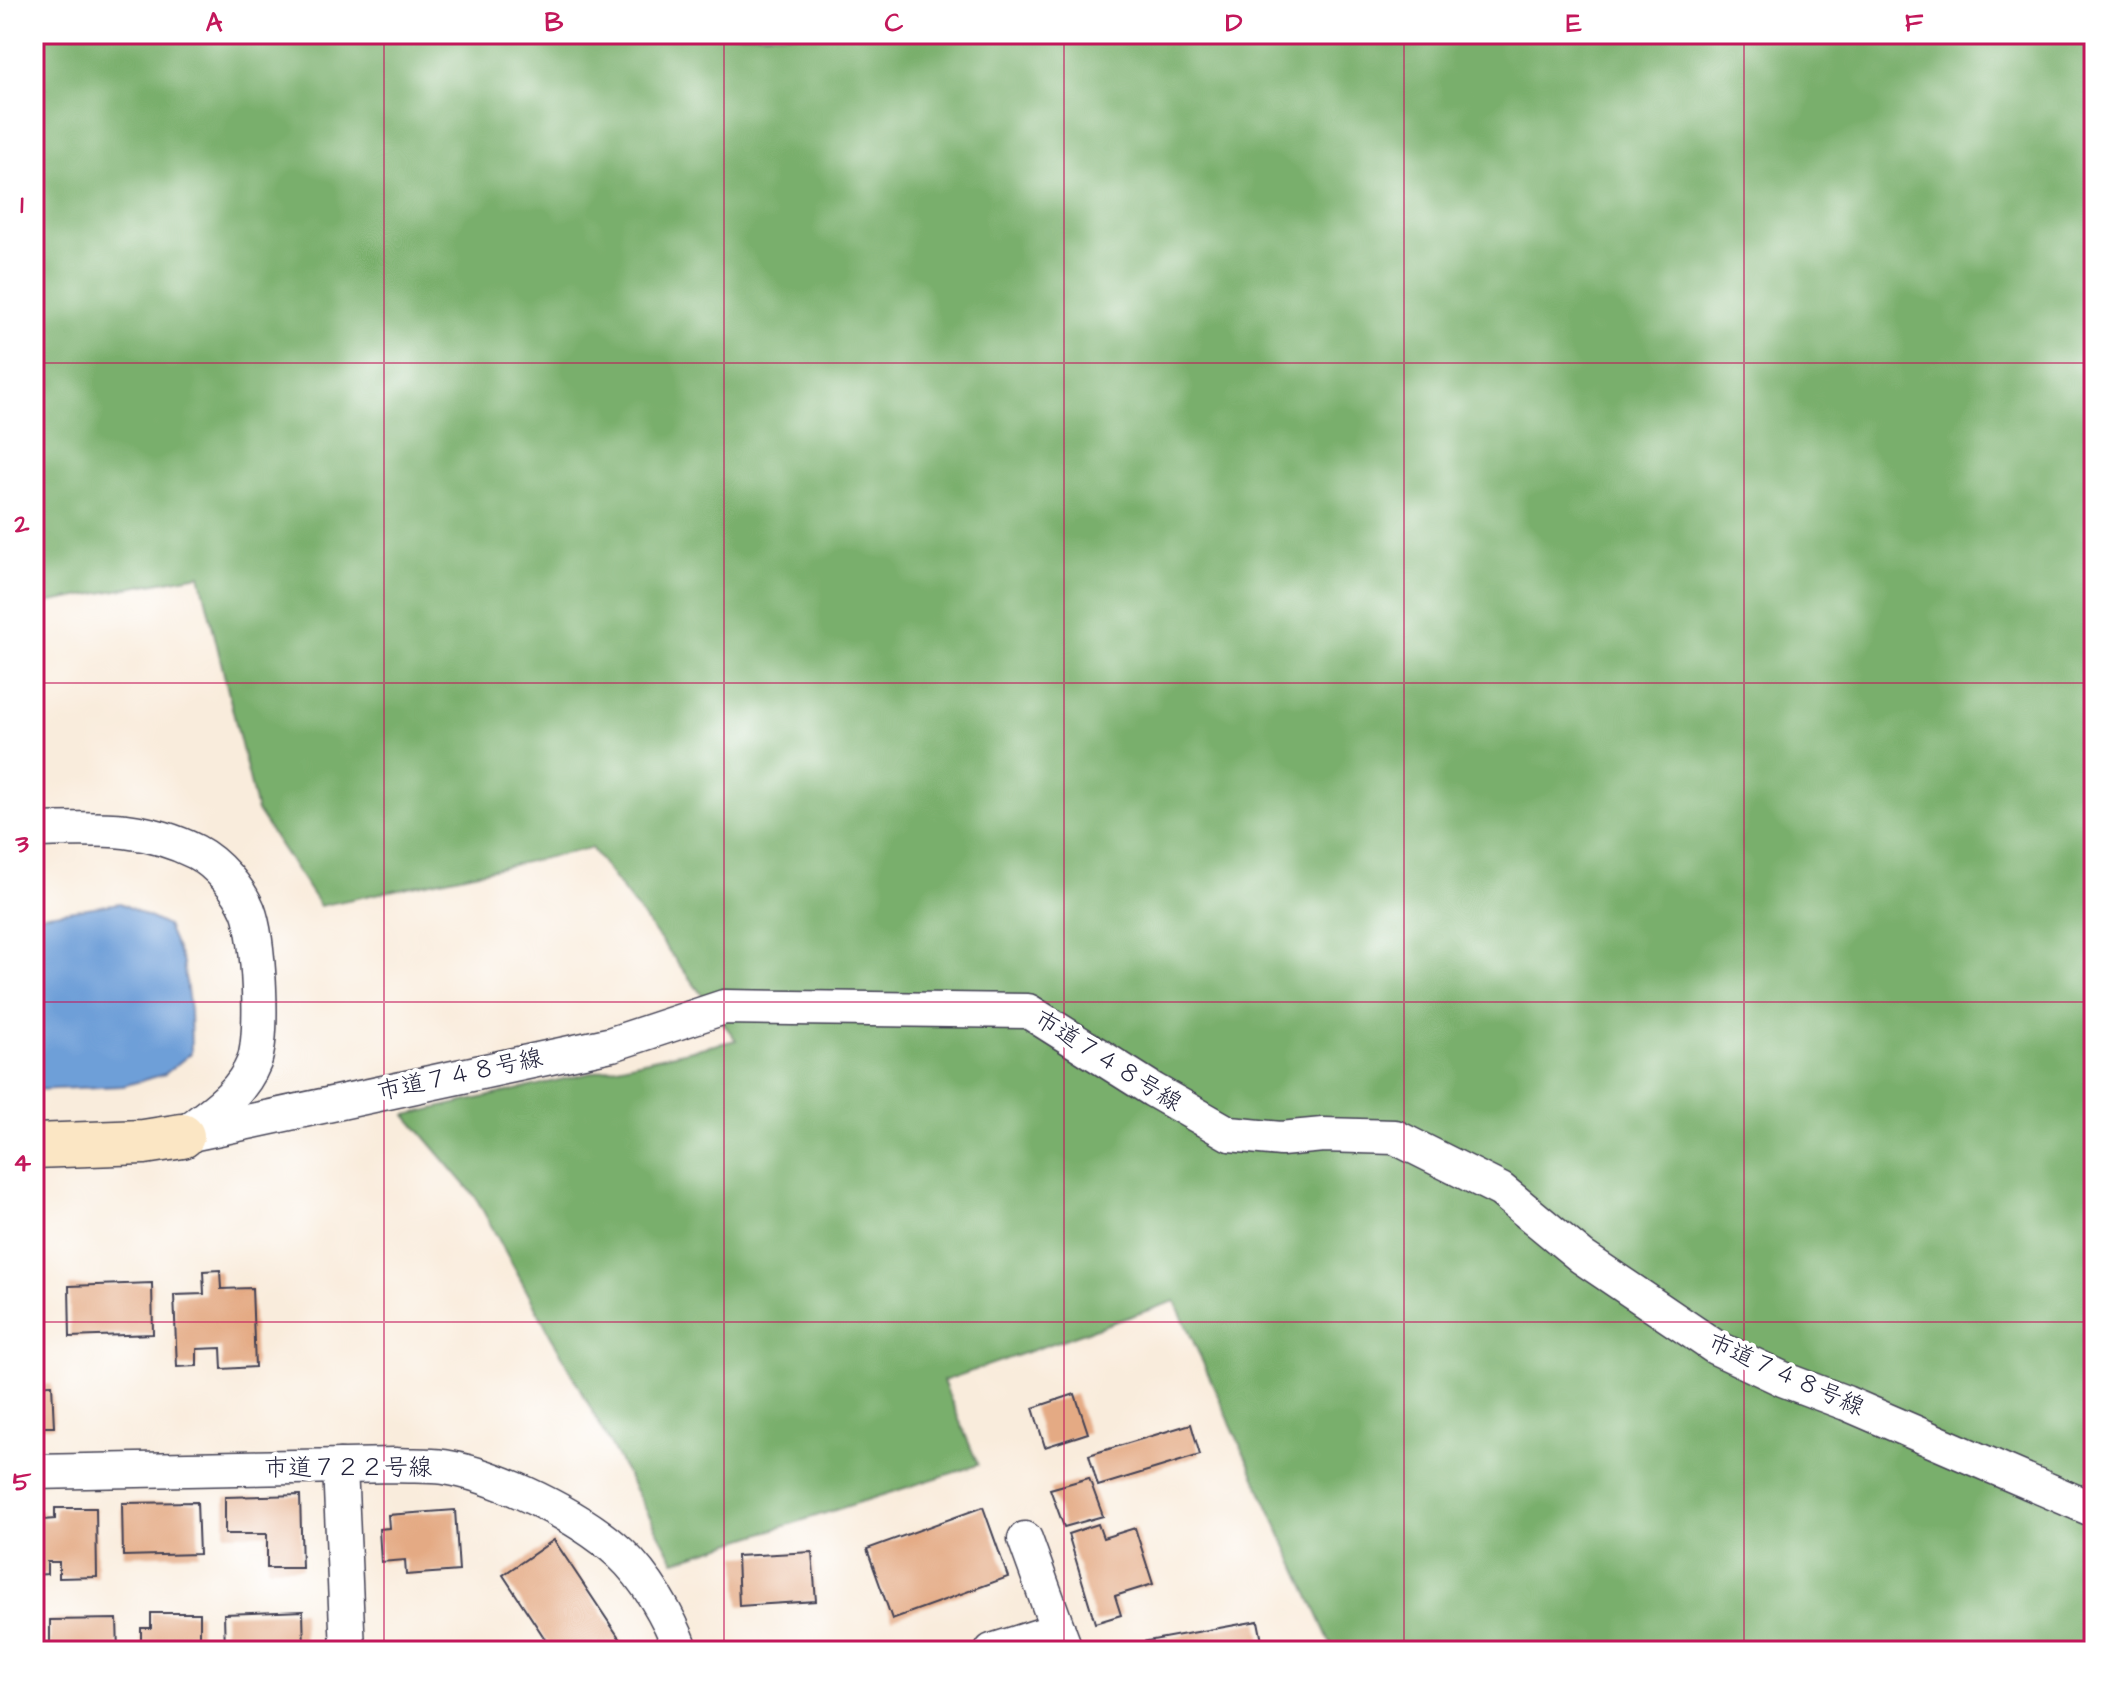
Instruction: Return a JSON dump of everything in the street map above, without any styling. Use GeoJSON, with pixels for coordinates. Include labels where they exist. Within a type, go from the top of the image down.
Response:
{"type":"FeatureCollection","features":[{"type":"Feature","properties":{"kind":"street"},"geometry":{"type":"LineString","coordinates":[[34,830],[116,829],[156,834],[199,853],[235,887],[248,911],[253,932],[260,1037],[253,1064],[231,1098],[182,1136]]}},
{"type":"Feature","properties":{"kind":"street","name":"市道７４８号線"},"geometry":{"type":"LineString","coordinates":[[34,1146],[144,1142],[182,1136],[612,1044],[724,1007],[1028,1011],[1153,1090],[1230,1134],[1281,1139],[1323,1135],[1395,1137],[1501,1190],[1582,1257],[1715,1347],[1785,1380],[1846,1403],[2094,1510]]}},
{"type":"Feature","properties":{"kind":"street","name":"市道７２２号線"},"geometry":{"type":"LineString","coordinates":[[34,1472],[395,1465],[446,1467],[541,1501],[621,1553],[651,1592],[682,1651]]}},
{"type":"Feature","properties":{"kind":"street"},"geometry":{"type":"LineString","coordinates":[[340,1466],[348,1651]]}},
{"type":"Feature","properties":{"kind":"street"},"geometry":{"type":"LineString","coordinates":[[992,1651],[1062,1641],[1025,1539]]}},
{"type":"Feature","properties":{"kind":"green space"},"geometry":{"type":"Polygon","coordinates":[[[34,34],[2094,34],[2094,1651],[1334,1651],[1175,1301],[943,1381],[978,1465],[674,1561],[475,1196],[406,1115],[736,1040],[591,848],[320,906],[257,811],[200,575],[34,605],[34,34]]]}},
{"type":"Feature","properties":{"kind":"water"},"geometry":{"type":"Polygon","coordinates":[[[120,903],[167,926],[183,963],[190,1010],[191,1053],[165,1074],[123,1086],[34,1090],[34,916],[120,903]]]}},
{"type":"Feature","properties":{"kind":"building"},"geometry":{"type":"Polygon","coordinates":[[[220,1270],[221,1289],[252,1288],[255,1367],[222,1369],[221,1348],[197,1349],[197,1366],[177,1367],[174,1295],[204,1294],[203,1271],[220,1270]]]}},
{"type":"Feature","properties":{"kind":"building"},"geometry":{"type":"Polygon","coordinates":[[[34,1277],[40,1277],[40,1304],[34,1304],[34,1277]]]}},
{"type":"Feature","properties":{"kind":"building"},"geometry":{"type":"Polygon","coordinates":[[[152,1283],[153,1334],[70,1337],[69,1286],[152,1283]]]}},
{"type":"Feature","properties":{"kind":"building"},"geometry":{"type":"Polygon","coordinates":[[[52,1384],[54,1427],[34,1427],[34,1385],[52,1384]]]}},
{"type":"Feature","properties":{"kind":"building"},"geometry":{"type":"Polygon","coordinates":[[[1075,1394],[1088,1433],[1045,1447],[1033,1408],[1075,1394]]]}},
{"type":"Feature","properties":{"kind":"building"},"geometry":{"type":"Polygon","coordinates":[[[1191,1424],[1200,1455],[1098,1486],[1089,1455],[1191,1424]]]}},
{"type":"Feature","properties":{"kind":"building"},"geometry":{"type":"Polygon","coordinates":[[[1089,1478],[1103,1516],[1064,1527],[1050,1489],[1089,1478]]]}},
{"type":"Feature","properties":{"kind":"building"},"geometry":{"type":"Polygon","coordinates":[[[300,1495],[302,1568],[267,1568],[267,1534],[225,1534],[225,1497],[300,1495]]]}},
{"type":"Feature","properties":{"kind":"building"},"geometry":{"type":"Polygon","coordinates":[[[197,1502],[199,1554],[123,1556],[122,1503],[197,1502]]]}},
{"type":"Feature","properties":{"kind":"building"},"geometry":{"type":"Polygon","coordinates":[[[983,1507],[1008,1577],[892,1619],[867,1549],[983,1507]]]}},
{"type":"Feature","properties":{"kind":"building"},"geometry":{"type":"Polygon","coordinates":[[[55,1508],[96,1508],[97,1577],[59,1578],[59,1562],[47,1562],[47,1574],[34,1575],[34,1511],[43,1511],[43,1520],[55,1519],[55,1508]]]}},
{"type":"Feature","properties":{"kind":"building"},"geometry":{"type":"Polygon","coordinates":[[[455,1510],[459,1571],[406,1575],[405,1560],[381,1562],[379,1529],[389,1528],[388,1515],[455,1510]]]}},
{"type":"Feature","properties":{"kind":"building"},"geometry":{"type":"Polygon","coordinates":[[[1098,1524],[1103,1538],[1135,1528],[1153,1584],[1115,1596],[1121,1615],[1095,1623],[1068,1534],[1098,1524]]]}},
{"type":"Feature","properties":{"kind":"building"},"geometry":{"type":"Polygon","coordinates":[[[554,1540],[628,1651],[553,1651],[503,1575],[554,1540]]]}},
{"type":"Feature","properties":{"kind":"building"},"geometry":{"type":"Polygon","coordinates":[[[812,1552],[816,1601],[739,1606],[737,1556],[812,1552]]]}},
{"type":"Feature","properties":{"kind":"building"},"geometry":{"type":"Polygon","coordinates":[[[303,1611],[304,1651],[225,1651],[224,1614],[303,1611]]]}},
{"type":"Feature","properties":{"kind":"building"},"geometry":{"type":"Polygon","coordinates":[[[151,1613],[200,1613],[200,1651],[141,1651],[141,1628],[151,1628],[151,1613]]]}},
{"type":"Feature","properties":{"kind":"building"},"geometry":{"type":"Polygon","coordinates":[[[117,1619],[118,1651],[50,1651],[50,1620],[117,1619]]]}},
{"type":"Feature","properties":{"kind":"building"},"geometry":{"type":"Polygon","coordinates":[[[1258,1621],[1264,1651],[1137,1651],[1136,1643],[1258,1621]]]}}]}
